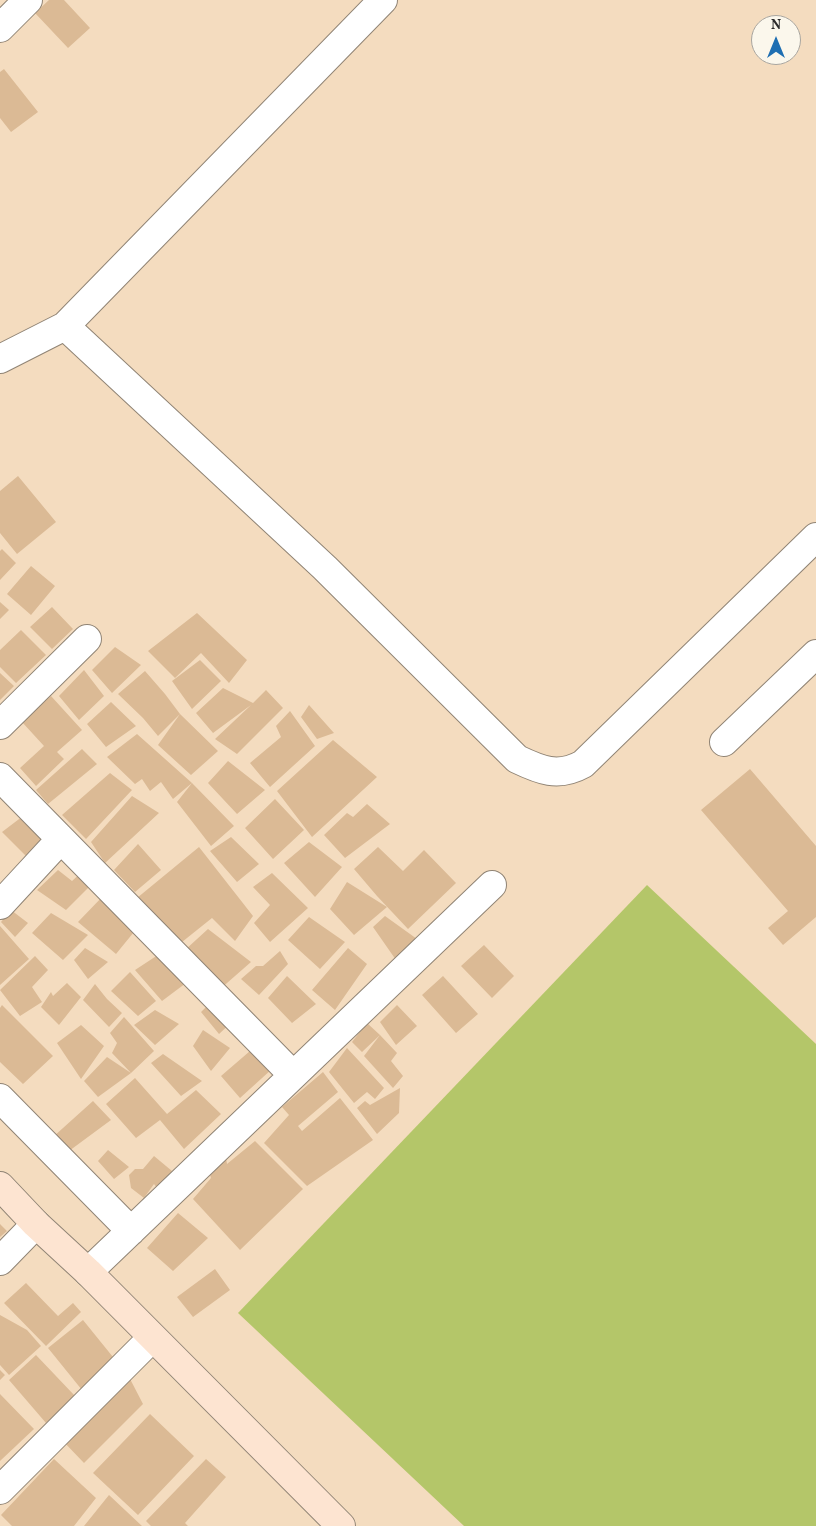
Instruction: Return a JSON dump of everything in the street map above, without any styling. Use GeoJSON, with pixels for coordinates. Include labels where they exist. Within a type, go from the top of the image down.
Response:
{"type":"FeatureCollection","features":[{"type":"Feature","properties":{"kind":"main road"},"geometry":{"type":"LineString","coordinates":[[0,1186],[341,1526]]}},
{"type":"Feature","properties":{"kind":"street"},"geometry":{"type":"LineString","coordinates":[[0,28],[28,0]]}},
{"type":"Feature","properties":{"kind":"street"},"geometry":{"type":"LineString","coordinates":[[0,359],[64,326],[383,0]]}},
{"type":"Feature","properties":{"kind":"street"},"geometry":{"type":"LineString","coordinates":[[64,326],[325,568],[517,759],[551,772],[564,772],[583,764],[816,537]]}},
{"type":"Feature","properties":{"kind":"street"},"geometry":{"type":"LineString","coordinates":[[0,725],[86,639]]}},
{"type":"Feature","properties":{"kind":"street"},"geometry":{"type":"LineString","coordinates":[[724,742],[816,654]]}},
{"type":"Feature","properties":{"kind":"street"},"geometry":{"type":"LineString","coordinates":[[0,777],[293,1075]]}},
{"type":"Feature","properties":{"kind":"street"},"geometry":{"type":"LineString","coordinates":[[0,905],[61,839]]}},
{"type":"Feature","properties":{"kind":"street"},"geometry":{"type":"LineString","coordinates":[[88,1272],[492,885]]}},
{"type":"Feature","properties":{"kind":"street"},"geometry":{"type":"LineString","coordinates":[[0,1098],[131,1231]]}},
{"type":"Feature","properties":{"kind":"street"},"geometry":{"type":"LineString","coordinates":[[0,1261],[36,1224]]}},
{"type":"Feature","properties":{"kind":"street"},"geometry":{"type":"LineString","coordinates":[[0,1490],[152,1338]]}},
{"type":"Feature","properties":{"kind":"green space"},"geometry":{"type":"Polygon","coordinates":[[[647,885],[816,1044],[816,1526],[464,1526],[238,1313],[647,885]]]}},
{"type":"Feature","properties":{"kind":"building"},"geometry":{"type":"Polygon","coordinates":[[[49,0],[64,0],[90,28],[68,48],[35,13],[49,0]]]}},
{"type":"Feature","properties":{"kind":"building"},"geometry":{"type":"Polygon","coordinates":[[[4,69],[38,112],[11,132],[0,118],[0,72],[4,69]]]}},
{"type":"Feature","properties":{"kind":"building"},"geometry":{"type":"Polygon","coordinates":[[[18,476],[56,522],[17,554],[0,533],[0,491],[18,476]]]}},
{"type":"Feature","properties":{"kind":"building"},"geometry":{"type":"Polygon","coordinates":[[[2,549],[16,563],[0,580],[0,551],[2,549]]]}},
{"type":"Feature","properties":{"kind":"building"},"geometry":{"type":"Polygon","coordinates":[[[31,566],[55,586],[31,615],[7,594],[31,566]]]}},
{"type":"Feature","properties":{"kind":"building"},"geometry":{"type":"Polygon","coordinates":[[[0,602],[9,610],[0,619],[0,602]]]}},
{"type":"Feature","properties":{"kind":"building"},"geometry":{"type":"Polygon","coordinates":[[[52,607],[73,629],[52,649],[30,627],[52,607]]]}},
{"type":"Feature","properties":{"kind":"building"},"geometry":{"type":"Polygon","coordinates":[[[197,613],[247,660],[229,683],[201,653],[175,678],[148,651],[197,613]]]}},
{"type":"Feature","properties":{"kind":"building"},"geometry":{"type":"Polygon","coordinates":[[[21,630],[46,655],[16,683],[0,667],[0,650],[21,630]]]}},
{"type":"Feature","properties":{"kind":"building"},"geometry":{"type":"Polygon","coordinates":[[[115,647],[141,665],[112,693],[92,670],[115,647]]]}},
{"type":"Feature","properties":{"kind":"building"},"geometry":{"type":"Polygon","coordinates":[[[200,660],[221,681],[192,709],[172,681],[200,660]]]}},
{"type":"Feature","properties":{"kind":"building"},"geometry":{"type":"Polygon","coordinates":[[[84,670],[104,696],[79,720],[59,696],[84,670]]]}},
{"type":"Feature","properties":{"kind":"building"},"geometry":{"type":"Polygon","coordinates":[[[145,671],[180,714],[158,736],[143,718],[118,694],[145,671]]]}},
{"type":"Feature","properties":{"kind":"building"},"geometry":{"type":"Polygon","coordinates":[[[0,673],[14,686],[0,700],[0,673]]]}},
{"type":"Feature","properties":{"kind":"building"},"geometry":{"type":"Polygon","coordinates":[[[223,688],[253,703],[266,690],[283,708],[237,754],[215,739],[251,705],[213,733],[196,713],[223,688]]]}},
{"type":"Feature","properties":{"kind":"building"},"geometry":{"type":"Polygon","coordinates":[[[51,696],[82,730],[57,752],[64,759],[36,786],[20,768],[44,746],[22,722],[51,696]]]}},
{"type":"Feature","properties":{"kind":"building"},"geometry":{"type":"Polygon","coordinates":[[[111,702],[136,726],[106,747],[87,724],[111,702]]]}},
{"type":"Feature","properties":{"kind":"building"},"geometry":{"type":"Polygon","coordinates":[[[309,705],[334,733],[317,739],[301,717],[309,705]]]}},
{"type":"Feature","properties":{"kind":"building"},"geometry":{"type":"Polygon","coordinates":[[[290,711],[315,746],[270,787],[250,763],[281,737],[276,726],[290,711]]]}},
{"type":"Feature","properties":{"kind":"building"},"geometry":{"type":"Polygon","coordinates":[[[180,714],[218,751],[191,775],[158,745],[180,714]]]}},
{"type":"Feature","properties":{"kind":"building"},"geometry":{"type":"Polygon","coordinates":[[[137,734],[192,783],[173,799],[161,782],[150,791],[142,779],[135,784],[107,757],[137,734]]]}},
{"type":"Feature","properties":{"kind":"building"},"geometry":{"type":"Polygon","coordinates":[[[333,740],[377,777],[312,837],[277,791],[333,740]]]}},
{"type":"Feature","properties":{"kind":"building"},"geometry":{"type":"Polygon","coordinates":[[[82,749],[97,764],[48,804],[36,790],[82,749]]]}},
{"type":"Feature","properties":{"kind":"building"},"geometry":{"type":"Polygon","coordinates":[[[228,761],[265,790],[237,814],[208,783],[228,761]]]}},
{"type":"Feature","properties":{"kind":"building"},"geometry":{"type":"Polygon","coordinates":[[[750,769],[816,846],[816,917],[783,945],[768,928],[788,911],[701,810],[750,769]]]}},
{"type":"Feature","properties":{"kind":"building"},"geometry":{"type":"Polygon","coordinates":[[[110,773],[132,790],[86,839],[62,815],[110,773]]]}},
{"type":"Feature","properties":{"kind":"building"},"geometry":{"type":"Polygon","coordinates":[[[192,783],[234,826],[211,846],[177,802],[192,783]]]}},
{"type":"Feature","properties":{"kind":"building"},"geometry":{"type":"Polygon","coordinates":[[[132,796],[159,813],[105,863],[91,842],[132,796]]]}},
{"type":"Feature","properties":{"kind":"building"},"geometry":{"type":"Polygon","coordinates":[[[275,799],[304,830],[273,859],[245,828],[275,799]]]}},
{"type":"Feature","properties":{"kind":"building"},"geometry":{"type":"Polygon","coordinates":[[[367,804],[390,824],[345,858],[324,835],[347,813],[353,817],[367,804]]]}},
{"type":"Feature","properties":{"kind":"building"},"geometry":{"type":"Polygon","coordinates":[[[27,813],[53,836],[27,857],[2,832],[27,813]]]}},
{"type":"Feature","properties":{"kind":"building"},"geometry":{"type":"Polygon","coordinates":[[[231,837],[259,864],[237,882],[210,851],[231,837]]]}},
{"type":"Feature","properties":{"kind":"building"},"geometry":{"type":"Polygon","coordinates":[[[309,842],[342,867],[315,897],[284,863],[309,842]]]}},
{"type":"Feature","properties":{"kind":"building"},"geometry":{"type":"Polygon","coordinates":[[[138,844],[161,870],[135,892],[114,870],[138,844]]]}},
{"type":"Feature","properties":{"kind":"building"},"geometry":{"type":"Polygon","coordinates":[[[199,847],[253,916],[235,941],[212,918],[182,942],[137,898],[199,847]]]}},
{"type":"Feature","properties":{"kind":"building"},"geometry":{"type":"Polygon","coordinates":[[[378,847],[403,871],[424,850],[456,883],[408,929],[354,869],[378,847]]]}},
{"type":"Feature","properties":{"kind":"building"},"geometry":{"type":"Polygon","coordinates":[[[58,870],[72,881],[84,870],[94,882],[66,910],[37,890],[58,870]]]}},
{"type":"Feature","properties":{"kind":"building"},"geometry":{"type":"Polygon","coordinates":[[[272,873],[308,908],[270,942],[254,923],[270,905],[253,887],[272,873]]]}},
{"type":"Feature","properties":{"kind":"building"},"geometry":{"type":"Polygon","coordinates":[[[347,882],[387,907],[354,935],[330,909],[347,882]]]}},
{"type":"Feature","properties":{"kind":"building"},"geometry":{"type":"Polygon","coordinates":[[[104,895],[138,927],[116,954],[78,922],[104,895]]]}},
{"type":"Feature","properties":{"kind":"building"},"geometry":{"type":"Polygon","coordinates":[[[11,910],[28,923],[15,937],[1,922],[11,910]]]}},
{"type":"Feature","properties":{"kind":"building"},"geometry":{"type":"Polygon","coordinates":[[[51,913],[88,935],[63,960],[32,933],[51,913]]]}},
{"type":"Feature","properties":{"kind":"building"},"geometry":{"type":"Polygon","coordinates":[[[385,916],[417,939],[396,960],[373,927],[385,916]]]}},
{"type":"Feature","properties":{"kind":"building"},"geometry":{"type":"Polygon","coordinates":[[[309,917],[345,942],[320,969],[288,940],[309,917]]]}},
{"type":"Feature","properties":{"kind":"building"},"geometry":{"type":"Polygon","coordinates":[[[0,926],[29,959],[0,985],[0,926]]]}},
{"type":"Feature","properties":{"kind":"building"},"geometry":{"type":"Polygon","coordinates":[[[208,929],[251,962],[219,990],[185,950],[208,929]]]}},
{"type":"Feature","properties":{"kind":"building"},"geometry":{"type":"Polygon","coordinates":[[[484,945],[514,976],[492,998],[461,966],[484,945]]]}},
{"type":"Feature","properties":{"kind":"building"},"geometry":{"type":"Polygon","coordinates":[[[85,948],[108,962],[88,979],[74,960],[85,948]]]}},
{"type":"Feature","properties":{"kind":"building"},"geometry":{"type":"Polygon","coordinates":[[[348,948],[367,964],[335,1010],[312,990],[348,948]]]}},
{"type":"Feature","properties":{"kind":"building"},"geometry":{"type":"Polygon","coordinates":[[[164,951],[190,980],[162,1001],[135,970],[164,951]]]}},
{"type":"Feature","properties":{"kind":"building"},"geometry":{"type":"Polygon","coordinates":[[[280,951],[288,964],[259,995],[241,979],[256,966],[263,966],[280,951]]]}},
{"type":"Feature","properties":{"kind":"building"},"geometry":{"type":"Polygon","coordinates":[[[35,956],[48,970],[32,987],[42,1002],[20,1016],[0,990],[35,956]]]}},
{"type":"Feature","properties":{"kind":"building"},"geometry":{"type":"Polygon","coordinates":[[[130,972],[156,1001],[138,1016],[111,991],[130,972]]]}},
{"type":"Feature","properties":{"kind":"building"},"geometry":{"type":"Polygon","coordinates":[[[287,976],[316,1004],[292,1023],[268,998],[287,976]]]}},
{"type":"Feature","properties":{"kind":"building"},"geometry":{"type":"Polygon","coordinates":[[[443,976],[478,1014],[456,1033],[422,995],[443,976]]]}},
{"type":"Feature","properties":{"kind":"building"},"geometry":{"type":"Polygon","coordinates":[[[67,983],[81,997],[59,1025],[41,1007],[51,992],[53,996],[67,983]]]}},
{"type":"Feature","properties":{"kind":"building"},"geometry":{"type":"Polygon","coordinates":[[[95,984],[122,1013],[109,1027],[83,1000],[95,984]]]}},
{"type":"Feature","properties":{"kind":"building"},"geometry":{"type":"Polygon","coordinates":[[[211,1002],[233,1021],[219,1034],[201,1012],[211,1002]]]}},
{"type":"Feature","properties":{"kind":"building"},"geometry":{"type":"Polygon","coordinates":[[[2,1005],[53,1056],[23,1084],[0,1062],[0,1008],[2,1005]]]}},
{"type":"Feature","properties":{"kind":"building"},"geometry":{"type":"Polygon","coordinates":[[[397,1005],[417,1026],[396,1045],[380,1022],[397,1005]]]}},
{"type":"Feature","properties":{"kind":"building"},"geometry":{"type":"Polygon","coordinates":[[[155,1010],[179,1024],[155,1045],[134,1025],[155,1010]]]}},
{"type":"Feature","properties":{"kind":"building"},"geometry":{"type":"Polygon","coordinates":[[[124,1017],[154,1051],[131,1073],[112,1053],[117,1043],[110,1033],[124,1017]]]}},
{"type":"Feature","properties":{"kind":"building"},"geometry":{"type":"Polygon","coordinates":[[[367,1023],[380,1035],[362,1052],[352,1042],[367,1023]]]}},
{"type":"Feature","properties":{"kind":"building"},"geometry":{"type":"Polygon","coordinates":[[[81,1025],[104,1046],[81,1079],[57,1043],[81,1025]]]}},
{"type":"Feature","properties":{"kind":"building"},"geometry":{"type":"Polygon","coordinates":[[[203,1030],[230,1048],[211,1071],[193,1046],[203,1030]]]}},
{"type":"Feature","properties":{"kind":"building"},"geometry":{"type":"Polygon","coordinates":[[[380,1035],[397,1053],[391,1061],[403,1076],[393,1088],[364,1056],[380,1035]]]}},
{"type":"Feature","properties":{"kind":"building"},"geometry":{"type":"Polygon","coordinates":[[[347,1048],[384,1088],[375,1099],[367,1092],[354,1103],[329,1072],[347,1048]]]}},
{"type":"Feature","properties":{"kind":"building"},"geometry":{"type":"Polygon","coordinates":[[[250,1051],[272,1069],[240,1098],[221,1076],[250,1051]]]}},
{"type":"Feature","properties":{"kind":"building"},"geometry":{"type":"Polygon","coordinates":[[[163,1054],[202,1081],[181,1096],[151,1063],[163,1054]]]}},
{"type":"Feature","properties":{"kind":"building"},"geometry":{"type":"Polygon","coordinates":[[[107,1057],[131,1073],[98,1097],[84,1081],[107,1057]]]}},
{"type":"Feature","properties":{"kind":"building"},"geometry":{"type":"Polygon","coordinates":[[[323,1072],[338,1092],[298,1126],[302,1131],[340,1098],[373,1140],[307,1186],[264,1143],[289,1115],[282,1107],[323,1072]]]}},
{"type":"Feature","properties":{"kind":"building"},"geometry":{"type":"Polygon","coordinates":[[[135,1078],[167,1114],[196,1090],[221,1114],[184,1149],[160,1120],[136,1138],[106,1104],[135,1078]]]}},
{"type":"Feature","properties":{"kind":"building"},"geometry":{"type":"Polygon","coordinates":[[[400,1088],[399,1113],[377,1134],[357,1108],[365,1101],[370,1105],[400,1088]]]}},
{"type":"Feature","properties":{"kind":"building"},"geometry":{"type":"Polygon","coordinates":[[[93,1101],[111,1120],[69,1151],[53,1137],[93,1101]]]}},
{"type":"Feature","properties":{"kind":"building"},"geometry":{"type":"Polygon","coordinates":[[[255,1141],[303,1189],[240,1250],[193,1199],[211,1178],[209,1171],[226,1158],[227,1164],[255,1141]]]}},
{"type":"Feature","properties":{"kind":"building"},"geometry":{"type":"Polygon","coordinates":[[[108,1150],[129,1167],[114,1179],[98,1161],[108,1150]]]}},
{"type":"Feature","properties":{"kind":"building"},"geometry":{"type":"Polygon","coordinates":[[[154,1156],[172,1171],[157,1188],[154,1184],[144,1198],[131,1188],[129,1175],[135,1169],[143,1169],[154,1156]]]}},
{"type":"Feature","properties":{"kind":"building"},"geometry":{"type":"Polygon","coordinates":[[[178,1213],[208,1238],[173,1271],[147,1248],[178,1213]]]}},
{"type":"Feature","properties":{"kind":"building"},"geometry":{"type":"Polygon","coordinates":[[[0,1224],[7,1231],[0,1237],[0,1224]]]}},
{"type":"Feature","properties":{"kind":"building"},"geometry":{"type":"Polygon","coordinates":[[[215,1269],[230,1290],[193,1317],[177,1297],[215,1269]]]}},
{"type":"Feature","properties":{"kind":"building"},"geometry":{"type":"Polygon","coordinates":[[[26,1283],[58,1316],[73,1303],[81,1312],[46,1346],[4,1303],[26,1283]]]}},
{"type":"Feature","properties":{"kind":"building"},"geometry":{"type":"Polygon","coordinates":[[[0,1315],[27,1330],[41,1346],[9,1375],[0,1365],[0,1315]]]}},
{"type":"Feature","properties":{"kind":"building"},"geometry":{"type":"Polygon","coordinates":[[[83,1320],[117,1362],[82,1390],[48,1348],[83,1320]]]}},
{"type":"Feature","properties":{"kind":"building"},"geometry":{"type":"Polygon","coordinates":[[[36,1355],[75,1396],[46,1423],[9,1380],[36,1355]]]}},
{"type":"Feature","properties":{"kind":"building"},"geometry":{"type":"Polygon","coordinates":[[[0,1370],[5,1375],[0,1380],[0,1370]]]}},
{"type":"Feature","properties":{"kind":"building"},"geometry":{"type":"Polygon","coordinates":[[[128,1375],[143,1404],[84,1463],[61,1439],[128,1375]]]}},
{"type":"Feature","properties":{"kind":"building"},"geometry":{"type":"Polygon","coordinates":[[[0,1394],[34,1429],[0,1461],[0,1394]]]}},
{"type":"Feature","properties":{"kind":"building"},"geometry":{"type":"Polygon","coordinates":[[[150,1414],[194,1456],[138,1515],[93,1473],[150,1414]]]}},
{"type":"Feature","properties":{"kind":"building"},"geometry":{"type":"Polygon","coordinates":[[[54,1459],[96,1498],[74,1526],[12,1526],[1,1515],[54,1459]]]}},
{"type":"Feature","properties":{"kind":"building"},"geometry":{"type":"Polygon","coordinates":[[[206,1459],[226,1477],[185,1523],[188,1526],[151,1526],[146,1521],[206,1459]]]}},
{"type":"Feature","properties":{"kind":"building"},"geometry":{"type":"Polygon","coordinates":[[[109,1495],[142,1526],[84,1526],[109,1495]]]}}]}
